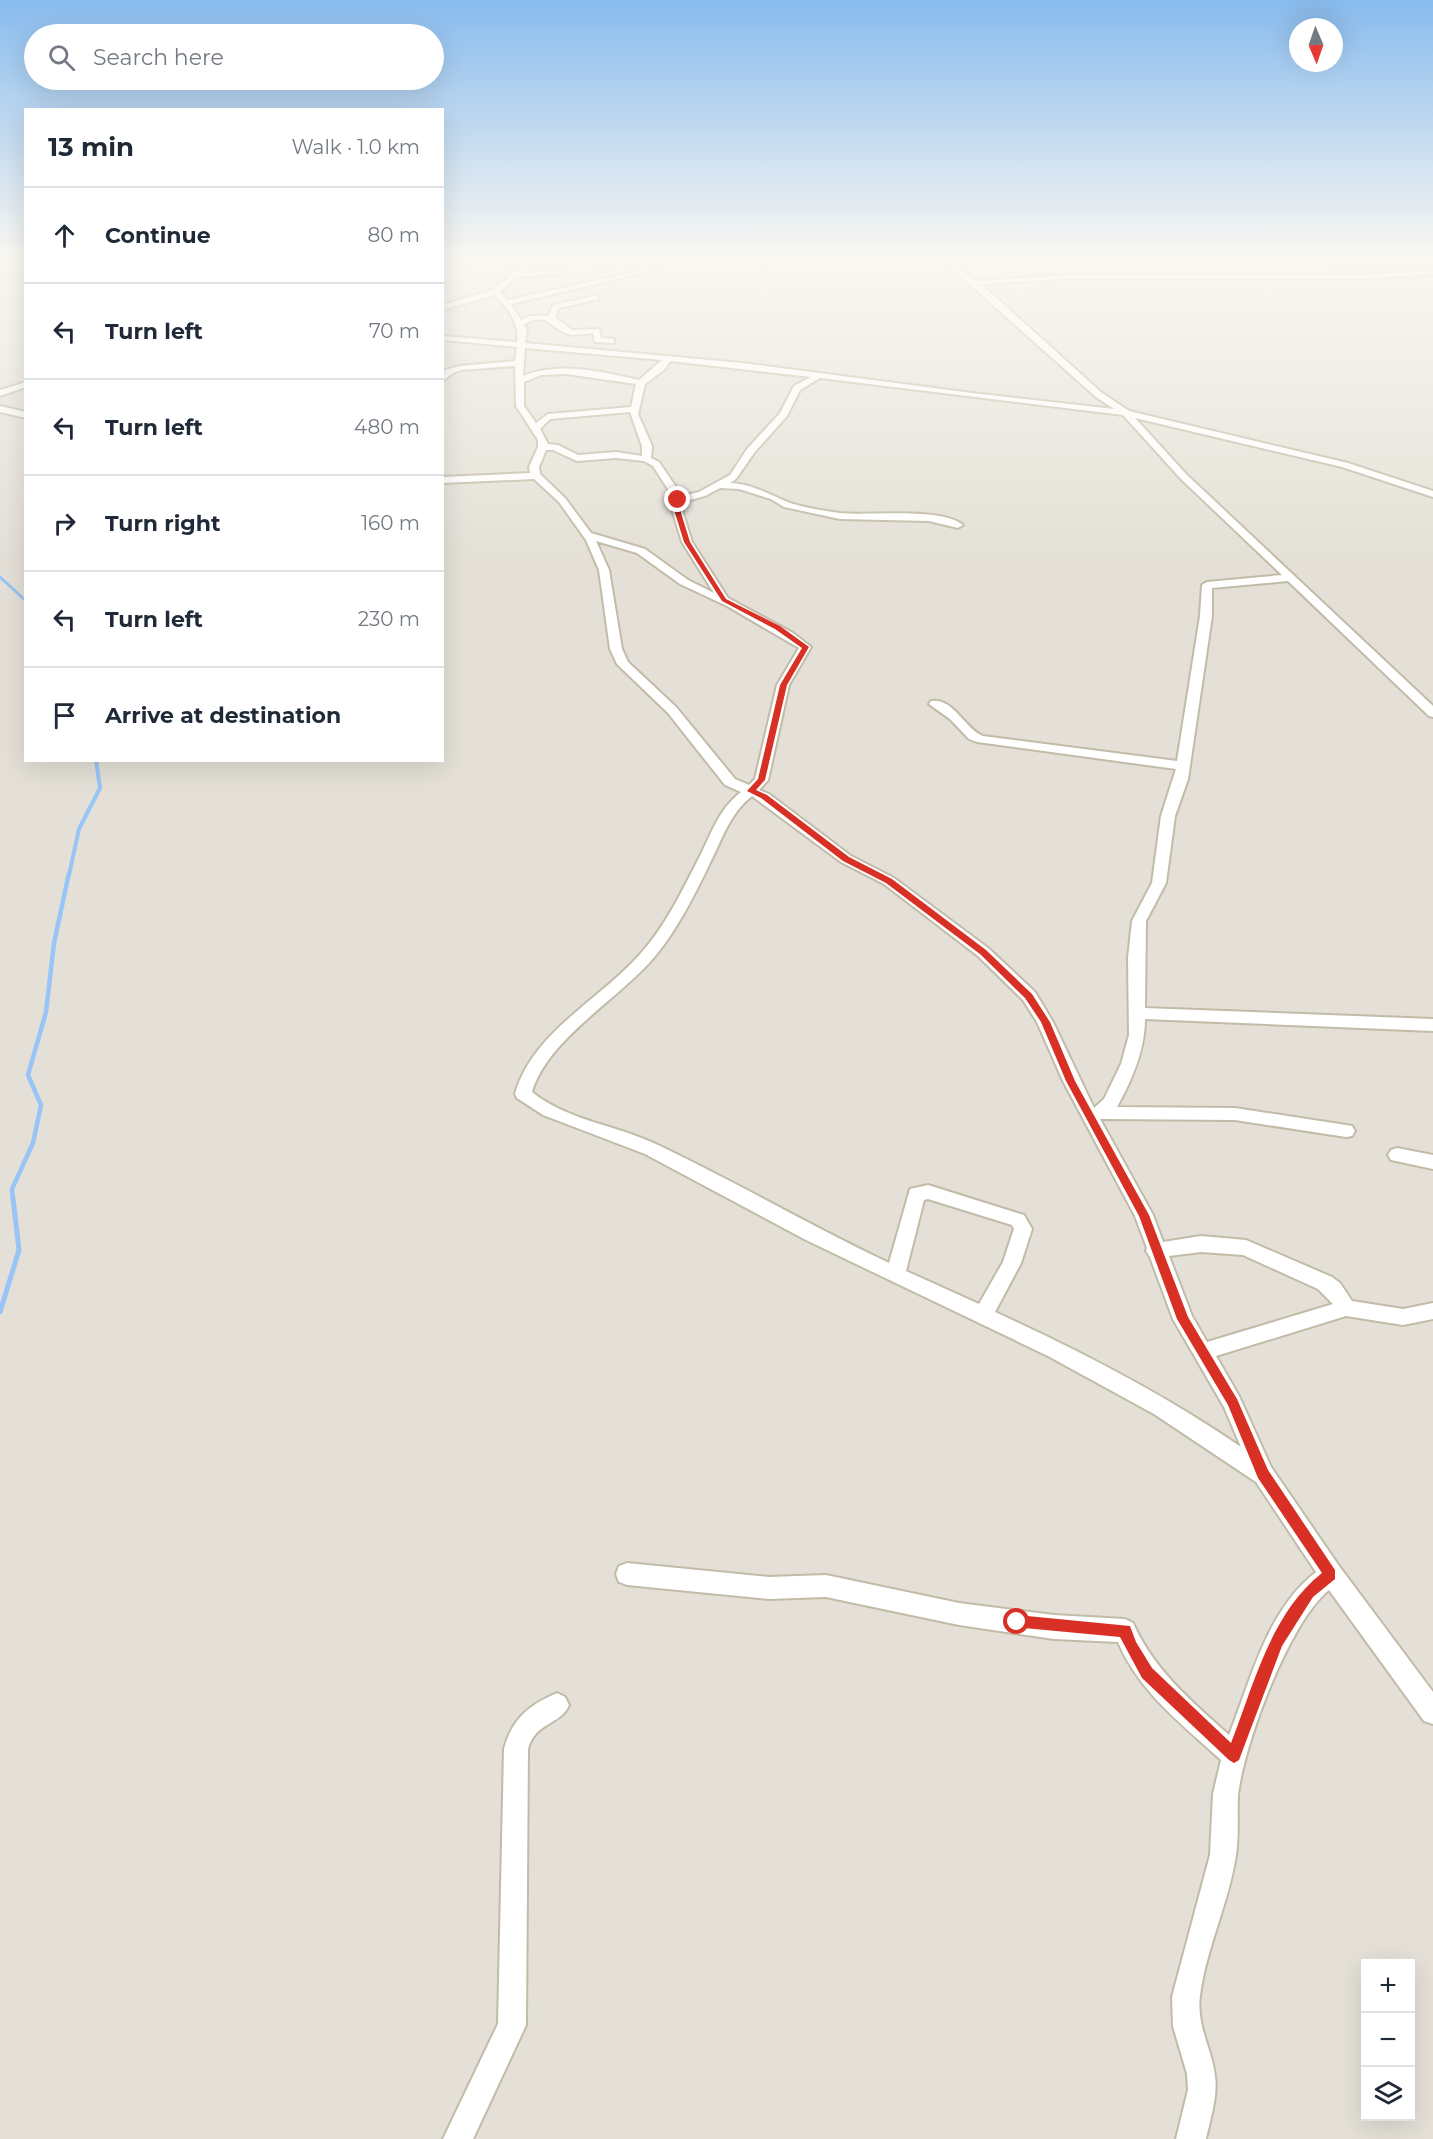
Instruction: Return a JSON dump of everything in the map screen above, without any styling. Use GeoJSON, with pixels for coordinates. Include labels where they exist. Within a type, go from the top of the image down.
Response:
{"type":"FeatureCollection","features":[{"type":"Feature","properties":{"kind":"street"},"geometry":{"type":"LineString","coordinates":[[520,359],[520,406],[543,440],[543,447],[534,467],[537,476],[562,500],[588,535],[604,570],[616,649],[623,664],[672,710],[725,777],[764,797],[846,859],[889,881],[983,952],[1029,996],[1045,1022],[1071,1081],[1095,1114],[1144,1215],[1155,1251],[1183,1319],[1232,1402],[1263,1474],[1331,1574],[1433,1712]]}},
{"type":"Feature","properties":{"kind":"street"},"geometry":{"type":"LineString","coordinates":[[646,459],[646,447],[635,418],[641,383],[662,367],[667,359]]}},
{"type":"Feature","properties":{"kind":"street"},"geometry":{"type":"LineString","coordinates":[[677,359],[1126,413],[1345,465],[1433,494]]}},
{"type":"Feature","properties":{"kind":"street"},"geometry":{"type":"LineString","coordinates":[[1059,359],[1100,395],[1126,413],[1184,477],[1433,713]]}},
{"type":"Feature","properties":{"kind":"street"},"geometry":{"type":"LineString","coordinates":[[444,377],[448,372],[460,368],[519,363]]}},
{"type":"Feature","properties":{"kind":"street"},"geometry":{"type":"LineString","coordinates":[[519,381],[539,374],[567,371],[601,374],[641,383]]}},
{"type":"Feature","properties":{"kind":"street"},"geometry":{"type":"LineString","coordinates":[[678,500],[719,485],[733,477],[750,451],[784,414],[797,388],[818,376]]}},
{"type":"Feature","properties":{"kind":"street"},"geometry":{"type":"LineString","coordinates":[[0,393],[24,385]]}},
{"type":"Feature","properties":{"kind":"street"},"geometry":{"type":"LineString","coordinates":[[535,428],[548,417],[636,409]]}},
{"type":"Feature","properties":{"kind":"street"},"geometry":{"type":"LineString","coordinates":[[0,410],[24,415]]}},
{"type":"Feature","properties":{"kind":"street"},"geometry":{"type":"LineString","coordinates":[[543,447],[555,447],[578,458],[616,454],[646,459],[656,464],[678,500],[678,513],[687,542],[729,604]]}},
{"type":"Feature","properties":{"kind":"street"},"geometry":{"type":"LineString","coordinates":[[444,480],[537,476]]}},
{"type":"Feature","properties":{"kind":"street"},"geometry":{"type":"LineString","coordinates":[[719,485],[740,486],[774,497],[787,505],[840,516],[929,518],[958,525]]}},
{"type":"Feature","properties":{"kind":"street"},"geometry":{"type":"LineString","coordinates":[[588,535],[641,551],[684,582],[777,628],[805,647],[783,685],[761,780],[751,791],[736,800],[724,816],[715,840],[660,941],[643,961],[546,1052],[528,1076],[523,1086],[523,1094],[530,1102],[648,1147],[833,1245],[984,1314],[1202,1431],[1263,1474]]}},
{"type":"Feature","properties":{"kind":"street"},"geometry":{"type":"LineString","coordinates":[[1095,1114],[1112,1103],[1129,1064],[1137,1035],[1139,1013],[1135,974],[1139,921],[1159,884],[1168,816],[1181,779],[1206,616],[1208,584],[1288,578]]}},
{"type":"Feature","properties":{"kind":"street"},"geometry":{"type":"LineString","coordinates":[[935,704],[954,716],[973,736],[981,739],[1182,766]]}},
{"type":"Feature","properties":{"kind":"street"},"geometry":{"type":"LineString","coordinates":[[1139,1013],[1433,1025]]}},
{"type":"Feature","properties":{"kind":"street"},"geometry":{"type":"LineString","coordinates":[[1095,1114],[1235,1114],[1346,1131]]}},
{"type":"Feature","properties":{"kind":"street"},"geometry":{"type":"LineString","coordinates":[[1397,1155],[1433,1162]]}},
{"type":"Feature","properties":{"kind":"street"},"geometry":{"type":"LineString","coordinates":[[896,1274],[916,1194],[928,1192],[1018,1220],[1023,1229],[1016,1253],[984,1314]]}},
{"type":"Feature","properties":{"kind":"street"},"geometry":{"type":"LineString","coordinates":[[1155,1251],[1201,1244],[1246,1248],[1325,1283],[1333,1289],[1346,1308]]}},
{"type":"Feature","properties":{"kind":"street"},"geometry":{"type":"LineString","coordinates":[[1201,1352],[1346,1308],[1403,1317],[1433,1311]]}},
{"type":"Feature","properties":{"kind":"street"},"geometry":{"type":"LineString","coordinates":[[627,1574],[769,1588],[826,1586],[959,1614],[1054,1627],[1125,1631],[1130,1645],[1147,1673],[1234,1755]]}},
{"type":"Feature","properties":{"kind":"street"},"geometry":{"type":"LineString","coordinates":[[1191,2139],[1202,2090],[1201,2074],[1187,2026],[1186,1997],[1223,1855],[1227,1794],[1234,1755],[1276,1642],[1308,1593],[1331,1574]]}},
{"type":"Feature","properties":{"kind":"street"},"geometry":{"type":"LineString","coordinates":[[458,2139],[512,2025],[516,1749],[519,1735],[525,1724],[557,1705]]}},
{"type":"Feature","properties":{"kind":"shaded area"},"geometry":{"type":"Polygon","coordinates":[[[0,359],[24,359],[24,762],[444,762],[444,359],[1433,359],[1433,2139],[0,2139],[0,359]]]}},
{"type":"Feature","properties":{"kind":"waterway"},"geometry":{"type":"LineString","coordinates":[[0,577],[24,599]]}},
{"type":"Feature","properties":{"kind":"waterway"},"geometry":{"type":"LineString","coordinates":[[69,875],[79,829],[100,788],[96,762]]}},
{"type":"Feature","properties":{"kind":"waterway"},"geometry":{"type":"LineString","coordinates":[[13,1200],[12,1189],[33,1143],[41,1105],[28,1075],[46,1012],[54,943],[69,873]]}},
{"type":"Feature","properties":{"kind":"waterway"},"geometry":{"type":"LineString","coordinates":[[0,1312],[19,1250],[13,1198]]}},
{"type":"Feature","properties":{"kind":"route"},"geometry":{"type":"LineString","coordinates":[[678,500],[678,513],[687,542],[724,600],[737,609],[777,628],[805,647],[783,685],[776,724],[761,780],[751,791],[764,797],[846,859],[889,881],[983,952],[1029,996],[1045,1022],[1071,1081],[1144,1215],[1155,1251],[1183,1319],[1232,1402],[1263,1474],[1331,1574],[1308,1593],[1276,1642],[1234,1755],[1147,1673],[1137,1659],[1125,1631],[1054,1627],[1017,1622]]}}]}
